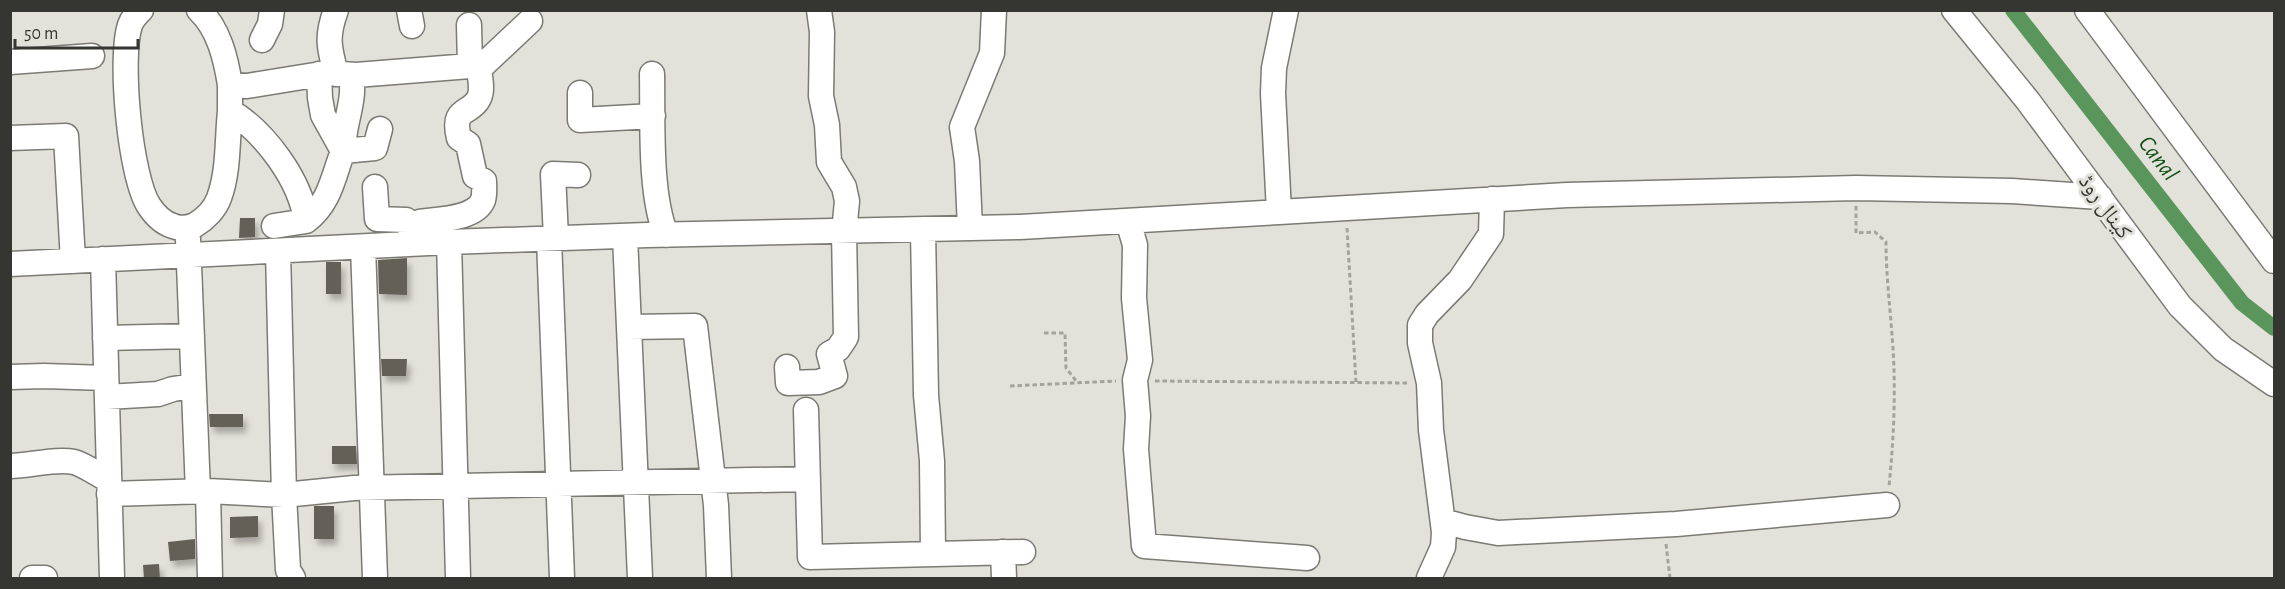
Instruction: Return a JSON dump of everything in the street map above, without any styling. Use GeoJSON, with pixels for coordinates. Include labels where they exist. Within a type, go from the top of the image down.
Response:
{"type":"FeatureCollection","features":[{"type":"Feature","properties":{"kind":"street"},"geometry":{"type":"LineString","coordinates":[[262,40],[270,24],[272,10]]}},
{"type":"Feature","properties":{"kind":"street"},"geometry":{"type":"LineString","coordinates":[[274,226],[306,221],[319,211],[328,195],[343,151],[343,134],[353,100],[335,74],[328,44],[331,23],[336,10]]}},
{"type":"Feature","properties":{"kind":"street"},"geometry":{"type":"LineString","coordinates":[[788,367],[788,382],[819,381],[835,376],[829,354],[838,349],[846,337],[844,232],[847,201],[843,187],[829,162],[827,125],[821,103],[822,32],[819,10]]}},
{"type":"Feature","properties":{"kind":"street"},"geometry":{"type":"LineString","coordinates":[[970,228],[963,127],[992,53],[994,10]]}},
{"type":"Feature","properties":{"kind":"street"},"geometry":{"type":"LineString","coordinates":[[1279,212],[1273,93],[1274,68],[1286,10]]}},
{"type":"Feature","properties":{"kind":"street","name":"کینال روڈ"},"geometry":{"type":"LineString","coordinates":[[1954,10],[2028,100],[2180,306],[2223,349],[2274,384]]}},
{"type":"Feature","properties":{"kind":"street"},"geometry":{"type":"LineString","coordinates":[[2087,10],[2274,261]]}},
{"type":"Feature","properties":{"kind":"street"},"geometry":{"type":"LineString","coordinates":[[134,13],[127,39],[126,78],[138,179],[148,205],[158,218],[179,228],[201,221],[212,210],[219,200],[225,175],[230,85],[211,16]]}},
{"type":"Feature","properties":{"kind":"street"},"geometry":{"type":"LineString","coordinates":[[230,85],[246,86],[335,74],[474,67],[530,21]]}},
{"type":"Feature","properties":{"kind":"street"},"geometry":{"type":"LineString","coordinates":[[410,236],[418,222],[461,217],[478,207],[484,199],[484,181],[475,176],[468,144],[459,138],[457,131],[457,122],[462,111],[477,103],[480,95],[469,25]]}},
{"type":"Feature","properties":{"kind":"street"},"geometry":{"type":"LineString","coordinates":[[10,62],[92,56]]}},
{"type":"Feature","properties":{"kind":"street"},"geometry":{"type":"LineString","coordinates":[[335,74],[320,98],[323,115],[343,151]]}},
{"type":"Feature","properties":{"kind":"street"},"geometry":{"type":"LineString","coordinates":[[652,74],[658,215],[666,235]]}},
{"type":"Feature","properties":{"kind":"street"},"geometry":{"type":"LineString","coordinates":[[580,93],[580,120],[653,116]]}},
{"type":"Feature","properties":{"kind":"street"},"geometry":{"type":"LineString","coordinates":[[230,111],[243,119],[261,136],[282,165],[304,205],[306,221]]}},
{"type":"Feature","properties":{"kind":"street"},"geometry":{"type":"LineString","coordinates":[[343,151],[375,148],[380,129]]}},
{"type":"Feature","properties":{"kind":"street"},"geometry":{"type":"LineString","coordinates":[[10,138],[66,136],[73,261]]}},
{"type":"Feature","properties":{"kind":"street"},"geometry":{"type":"LineString","coordinates":[[561,579],[552,239],[553,174],[578,175]]}},
{"type":"Feature","properties":{"kind":"street"},"geometry":{"type":"LineString","coordinates":[[375,187],[376,219],[406,220],[410,236]]}},
{"type":"Feature","properties":{"kind":"street"},"geometry":{"type":"LineString","coordinates":[[10,264],[363,246],[410,236],[450,242],[923,230],[1128,221],[1567,195],[1856,188],[2012,191],[2100,197]]}},
{"type":"Feature","properties":{"kind":"street"},"geometry":{"type":"LineString","coordinates":[[1429,579],[1443,547],[1443,521],[1431,430],[1429,383],[1420,343],[1420,325],[1427,314],[1466,271],[1491,234],[1492,199]]}},
{"type":"Feature","properties":{"kind":"street"},"geometry":{"type":"LineString","coordinates":[[1128,221],[1135,245],[1134,298],[1140,360],[1135,381],[1138,416],[1136,456],[1144,546],[1307,558]]}},
{"type":"Feature","properties":{"kind":"street"},"geometry":{"type":"LineString","coordinates":[[187,227],[193,386],[210,579]]}},
{"type":"Feature","properties":{"kind":"street"},"geometry":{"type":"LineString","coordinates":[[923,230],[926,395],[932,461],[933,553]]}},
{"type":"Feature","properties":{"kind":"street"},"geometry":{"type":"LineString","coordinates":[[625,236],[640,579]]}},
{"type":"Feature","properties":{"kind":"street"},"geometry":{"type":"LineString","coordinates":[[450,242],[458,579]]}},
{"type":"Feature","properties":{"kind":"street"},"geometry":{"type":"LineString","coordinates":[[363,246],[375,579]]}},
{"type":"Feature","properties":{"kind":"street"},"geometry":{"type":"LineString","coordinates":[[278,251],[284,495],[288,570],[293,579]]}},
{"type":"Feature","properties":{"kind":"street"},"geometry":{"type":"LineString","coordinates":[[103,259],[112,579]]}},
{"type":"Feature","properties":{"kind":"street"},"geometry":{"type":"LineString","coordinates":[[629,327],[695,326],[716,505],[719,579]]}},
{"type":"Feature","properties":{"kind":"street"},"geometry":{"type":"LineString","coordinates":[[105,338],[192,336]]}},
{"type":"Feature","properties":{"kind":"street"},"geometry":{"type":"LineString","coordinates":[[10,377],[68,377],[107,398],[158,394],[193,386]]}},
{"type":"Feature","properties":{"kind":"street"},"geometry":{"type":"LineString","coordinates":[[68,377],[107,398]]}},
{"type":"Feature","properties":{"kind":"street"},"geometry":{"type":"LineString","coordinates":[[806,410],[810,557],[1013,552],[1004,579]]}},
{"type":"Feature","properties":{"kind":"street"},"geometry":{"type":"LineString","coordinates":[[10,466],[32,466],[54,461],[75,462],[109,487],[284,495],[370,488],[808,479]]}},
{"type":"Feature","properties":{"kind":"street"},"geometry":{"type":"LineString","coordinates":[[1443,521],[1498,532],[1757,518],[1887,505]]}},
{"type":"Feature","properties":{"kind":"street"},"geometry":{"type":"LineString","coordinates":[[32,579],[45,578]]}},
{"type":"Feature","properties":{"kind":"path"},"geometry":{"type":"LineString","coordinates":[[1856,188],[1856,233],[1875,232],[1886,242],[1887,287],[1894,370],[1894,446],[1887,505]]}},
{"type":"Feature","properties":{"kind":"path"},"geometry":{"type":"LineString","coordinates":[[1346,208],[1356,382]]}},
{"type":"Feature","properties":{"kind":"path"},"geometry":{"type":"LineString","coordinates":[[1044,333],[1065,333],[1066,368],[1077,382]]}},
{"type":"Feature","properties":{"kind":"path"},"geometry":{"type":"LineString","coordinates":[[1010,386],[1135,381],[1429,383]]}},
{"type":"Feature","properties":{"kind":"path"},"geometry":{"type":"LineString","coordinates":[[1664,524],[1670,579]]}},
{"type":"Feature","properties":{"kind":"building"},"geometry":{"type":"Polygon","coordinates":[[[240,218],[255,218],[255,237],[239,238],[240,218]]]}},
{"type":"Feature","properties":{"kind":"building"},"geometry":{"type":"Polygon","coordinates":[[[407,258],[407,295],[379,294],[378,260],[407,258]]]}},
{"type":"Feature","properties":{"kind":"building"},"geometry":{"type":"Polygon","coordinates":[[[326,262],[341,262],[341,294],[326,294],[326,262]]]}},
{"type":"Feature","properties":{"kind":"building"},"geometry":{"type":"Polygon","coordinates":[[[381,359],[407,359],[406,376],[382,376],[381,359]]]}},
{"type":"Feature","properties":{"kind":"building"},"geometry":{"type":"Polygon","coordinates":[[[209,414],[243,414],[243,427],[210,427],[209,414]]]}},
{"type":"Feature","properties":{"kind":"building"},"geometry":{"type":"Polygon","coordinates":[[[332,446],[356,446],[357,464],[332,464],[332,446]]]}},
{"type":"Feature","properties":{"kind":"building"},"geometry":{"type":"Polygon","coordinates":[[[314,506],[334,506],[334,539],[314,539],[314,506]]]}},
{"type":"Feature","properties":{"kind":"building"},"geometry":{"type":"Polygon","coordinates":[[[258,516],[258,537],[230,538],[230,517],[258,516]]]}},
{"type":"Feature","properties":{"kind":"building"},"geometry":{"type":"Polygon","coordinates":[[[195,539],[195,559],[170,561],[168,542],[195,539]]]}},
{"type":"Feature","properties":{"kind":"building"},"geometry":{"type":"Polygon","coordinates":[[[159,564],[160,579],[144,579],[143,565],[159,564]]]}},
{"type":"Feature","properties":{"kind":"waterway","name":"Canal"},"geometry":{"type":"LineString","coordinates":[[2013,10],[2242,303],[2274,328]]}}]}
